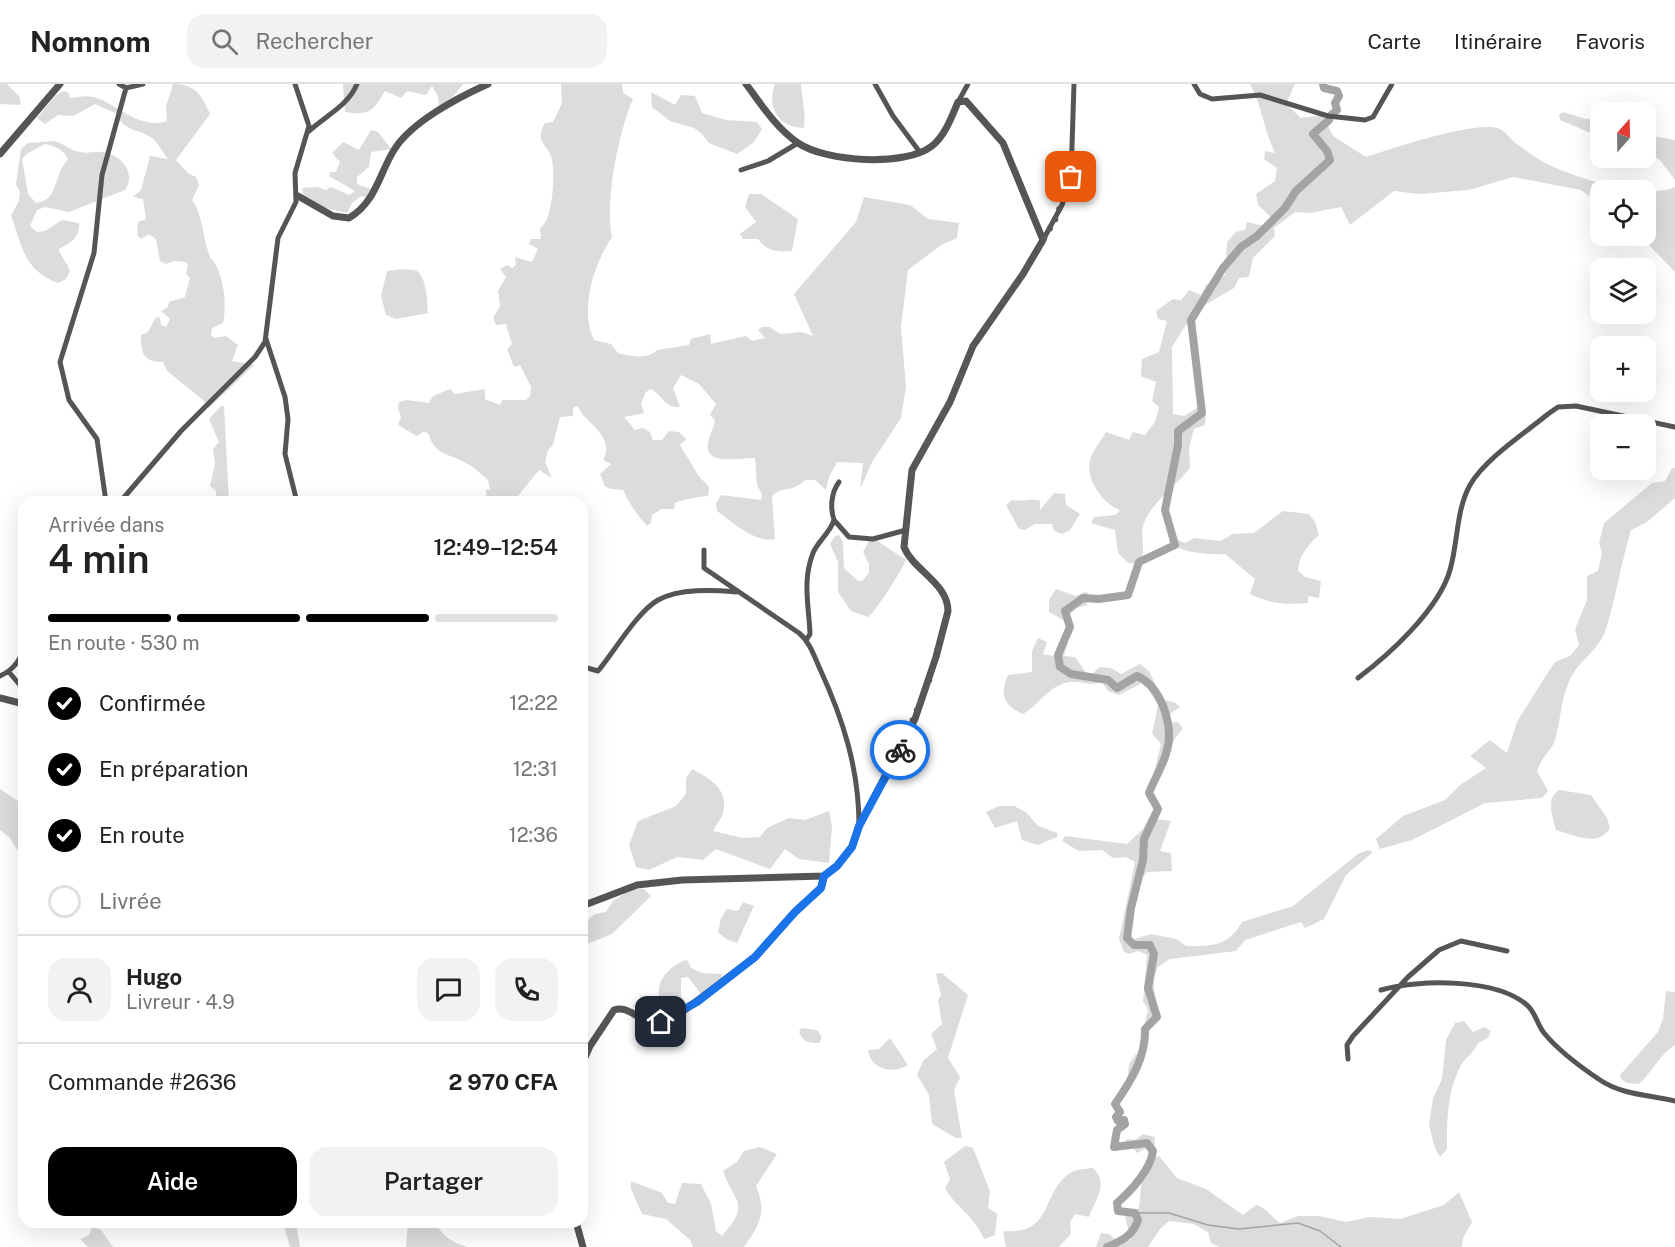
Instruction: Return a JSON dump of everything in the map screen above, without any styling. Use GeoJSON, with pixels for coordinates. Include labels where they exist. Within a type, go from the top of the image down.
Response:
{"type":"FeatureCollection","features":[{"type":"Feature","properties":{"kind":"street"},"geometry":{"type":"LineString","coordinates":[[0,154],[60,84]]}},
{"type":"Feature","properties":{"kind":"street"},"geometry":{"type":"LineString","coordinates":[[119,84],[126,88],[143,84]]}},
{"type":"Feature","properties":{"kind":"street"},"geometry":{"type":"LineString","coordinates":[[125,496],[181,431],[255,357],[266,337],[278,238],[298,196],[295,173],[307,134],[308,117],[295,84]]}},
{"type":"Feature","properties":{"kind":"street"},"geometry":{"type":"LineString","coordinates":[[307,134],[320,120],[339,110],[357,84]]}},
{"type":"Feature","properties":{"kind":"street"},"geometry":{"type":"LineString","coordinates":[[298,196],[333,216],[349,218],[358,213],[372,197],[393,151],[403,140],[434,112],[488,84]]}},
{"type":"Feature","properties":{"kind":"street"},"geometry":{"type":"LineString","coordinates":[[746,84],[770,116],[798,143],[837,156],[870,159],[897,158],[932,146],[940,137],[968,84]]}},
{"type":"Feature","properties":{"kind":"street"},"geometry":{"type":"LineString","coordinates":[[875,84],[893,116],[919,151]]}},
{"type":"Feature","properties":{"kind":"street"},"geometry":{"type":"LineString","coordinates":[[588,1050],[614,1010],[623,1010],[655,1022],[669,1019],[682,1012],[755,957],[795,912],[821,888],[824,876],[846,856],[859,826],[915,719],[934,665],[948,604],[933,580],[906,551],[912,470],[945,412],[973,346],[1023,274],[1062,205],[1071,177],[1074,84]]}},
{"type":"Feature","properties":{"kind":"street"},"geometry":{"type":"LineString","coordinates":[[1194,84],[1200,94],[1212,99],[1260,95],[1328,116],[1365,120],[1373,117],[1392,84]]}},
{"type":"Feature","properties":{"kind":"street"},"geometry":{"type":"LineString","coordinates":[[105,496],[97,440],[69,400],[60,362],[94,253],[102,175],[126,88]]}},
{"type":"Feature","properties":{"kind":"street"},"geometry":{"type":"LineString","coordinates":[[958,102],[963,100],[970,104],[1003,143],[1043,240]]}},
{"type":"Feature","properties":{"kind":"street"},"geometry":{"type":"LineString","coordinates":[[741,170],[768,161],[798,143]]}},
{"type":"Feature","properties":{"kind":"street"},"geometry":{"type":"LineString","coordinates":[[266,337],[285,397],[288,419],[285,454],[296,496]]}},
{"type":"Feature","properties":{"kind":"street"},"geometry":{"type":"LineString","coordinates":[[1358,678],[1417,622],[1443,586],[1450,572],[1463,506],[1471,484],[1509,446],[1548,414],[1558,407],[1576,406],[1675,427]]}},
{"type":"Feature","properties":{"kind":"street"},"geometry":{"type":"LineString","coordinates":[[839,482],[834,491],[831,506],[834,520],[849,537],[873,539],[906,530]]}},
{"type":"Feature","properties":{"kind":"street"},"geometry":{"type":"LineString","coordinates":[[806,640],[810,634],[805,600],[809,568],[813,551],[834,520]]}},
{"type":"Feature","properties":{"kind":"street"},"geometry":{"type":"LineString","coordinates":[[704,550],[704,568],[806,640],[839,708],[853,765],[859,826]]}},
{"type":"Feature","properties":{"kind":"street"},"geometry":{"type":"LineString","coordinates":[[588,668],[598,671],[657,600],[702,591],[738,592]]}},
{"type":"Feature","properties":{"kind":"street"},"geometry":{"type":"LineString","coordinates":[[0,676],[9,672],[18,661]]}},
{"type":"Feature","properties":{"kind":"street"},"geometry":{"type":"LineString","coordinates":[[9,672],[18,683]]}},
{"type":"Feature","properties":{"kind":"street"},"geometry":{"type":"LineString","coordinates":[[0,698],[18,702]]}},
{"type":"Feature","properties":{"kind":"street"},"geometry":{"type":"LineString","coordinates":[[588,904],[645,884],[682,880],[824,876]]}},
{"type":"Feature","properties":{"kind":"street"},"geometry":{"type":"LineString","coordinates":[[1348,1059],[1347,1046],[1353,1036],[1433,953],[1457,942],[1507,951]]}},
{"type":"Feature","properties":{"kind":"street"},"geometry":{"type":"LineString","coordinates":[[1381,990],[1436,982],[1484,986],[1510,994],[1531,1009],[1542,1031],[1554,1043],[1599,1080],[1620,1090],[1675,1101]]}},
{"type":"Feature","properties":{"kind":"street"},"geometry":{"type":"LineString","coordinates":[[578,1228],[583,1247]]}},
{"type":"Feature","properties":{"kind":"shaded area"},"geometry":{"type":"Polygon","coordinates":[[[0,84],[7,84],[19,96],[21,105],[0,104],[0,84]]]}},
{"type":"Feature","properties":{"kind":"shaded area"},"geometry":{"type":"Polygon","coordinates":[[[173,84],[192,88],[204,101],[210,114],[176,160],[189,174],[196,177],[199,185],[192,200],[198,211],[210,257],[222,283],[225,300],[223,323],[212,328],[211,335],[214,338],[226,336],[238,345],[232,361],[254,365],[209,408],[202,399],[167,371],[163,362],[147,358],[141,346],[141,335],[148,332],[156,317],[160,318],[161,325],[166,327],[170,319],[161,311],[168,307],[169,302],[185,297],[190,278],[186,274],[188,265],[186,262],[174,261],[166,264],[160,261],[156,239],[149,234],[141,239],[137,235],[138,222],[146,219],[143,199],[133,197],[141,190],[150,156],[168,159],[153,139],[128,127],[117,114],[95,104],[73,116],[58,115],[45,124],[37,118],[55,96],[64,91],[69,93],[70,98],[94,97],[147,122],[167,121],[166,107],[173,84]]]}},
{"type":"Feature","properties":{"kind":"shaded area"},"geometry":{"type":"Polygon","coordinates":[[[343,84],[463,84],[451,99],[439,107],[438,96],[432,86],[426,95],[407,91],[401,98],[385,91],[370,110],[360,113],[345,112],[343,84]]]}},
{"type":"Feature","properties":{"kind":"shaded area"},"geometry":{"type":"Polygon","coordinates":[[[561,84],[622,84],[623,93],[633,99],[622,130],[614,167],[610,205],[612,237],[594,273],[588,301],[590,328],[594,340],[611,344],[618,353],[633,356],[649,355],[657,350],[689,345],[691,339],[710,334],[711,344],[746,336],[752,341],[765,338],[758,330],[762,327],[770,327],[780,334],[802,332],[813,336],[794,294],[856,222],[864,197],[910,205],[928,219],[959,223],[957,238],[941,245],[908,270],[901,327],[906,387],[901,418],[872,462],[860,489],[863,463],[837,462],[829,477],[826,490],[815,480],[805,480],[796,487],[780,491],[772,496],[775,539],[759,538],[744,531],[717,511],[716,504],[721,495],[761,500],[762,494],[757,485],[755,458],[725,459],[712,455],[708,450],[708,443],[715,420],[710,415],[716,404],[699,384],[681,375],[673,388],[680,407],[667,404],[651,389],[646,392],[641,403],[644,413],[624,417],[635,430],[643,428],[650,432],[653,440],[662,440],[669,431],[679,432],[686,439],[680,445],[698,475],[709,487],[708,496],[675,503],[674,509],[661,509],[652,515],[651,523],[647,526],[623,490],[605,486],[600,474],[611,464],[603,460],[606,453],[605,442],[599,431],[577,406],[573,408],[573,416],[560,417],[553,445],[548,450],[545,462],[552,478],[539,470],[518,496],[487,496],[486,489],[490,490],[488,480],[480,473],[438,450],[428,433],[423,432],[417,436],[398,425],[401,417],[399,402],[407,400],[429,403],[433,396],[450,389],[455,394],[485,389],[485,399],[500,405],[502,400],[526,400],[530,396],[531,387],[520,365],[514,367],[507,349],[512,344],[506,324],[496,325],[493,318],[500,306],[498,291],[506,277],[500,269],[507,265],[512,268],[516,265],[515,257],[532,262],[538,249],[529,244],[531,239],[541,239],[540,228],[548,217],[553,186],[552,160],[541,135],[545,123],[553,122],[562,103],[561,84]]]}},
{"type":"Feature","properties":{"kind":"shaded area"},"geometry":{"type":"Polygon","coordinates":[[[775,84],[801,84],[804,128],[788,124],[777,115],[772,101],[775,84]]]}},
{"type":"Feature","properties":{"kind":"shaded area"},"geometry":{"type":"Polygon","coordinates":[[[1250,84],[1295,84],[1286,104],[1301,118],[1323,115],[1333,136],[1366,157],[1455,131],[1489,127],[1500,129],[1543,162],[1590,180],[1590,197],[1581,190],[1513,177],[1469,190],[1419,194],[1394,191],[1350,225],[1341,207],[1310,213],[1295,212],[1274,228],[1275,236],[1253,258],[1249,277],[1239,278],[1234,288],[1205,305],[1197,318],[1185,326],[1172,347],[1173,414],[1184,416],[1200,406],[1206,414],[1205,425],[1194,429],[1189,448],[1190,468],[1158,501],[1144,523],[1143,554],[1140,564],[1128,563],[1118,553],[1115,530],[1091,523],[1094,517],[1115,515],[1120,510],[1101,496],[1092,481],[1089,464],[1106,432],[1129,440],[1133,432],[1145,435],[1155,422],[1159,407],[1152,401],[1156,382],[1141,376],[1142,359],[1159,352],[1167,321],[1158,319],[1156,311],[1173,299],[1181,300],[1189,290],[1201,295],[1206,285],[1225,275],[1227,242],[1236,232],[1245,230],[1247,222],[1264,226],[1271,217],[1258,205],[1256,194],[1275,181],[1277,168],[1264,159],[1265,151],[1275,153],[1250,84]]]}},
{"type":"Feature","properties":{"kind":"shaded area"},"geometry":{"type":"Polygon","coordinates":[[[651,92],[675,105],[681,95],[695,96],[702,113],[726,120],[757,122],[762,129],[754,142],[737,154],[709,143],[694,128],[670,121],[652,107],[651,92]]]}},
{"type":"Feature","properties":{"kind":"shaded area"},"geometry":{"type":"Polygon","coordinates":[[[1563,112],[1590,119],[1590,133],[1560,120],[1559,115],[1563,112]]]}},
{"type":"Feature","properties":{"kind":"shaded area"},"geometry":{"type":"Polygon","coordinates":[[[371,130],[378,132],[391,149],[371,152],[369,167],[357,177],[357,184],[373,190],[369,199],[361,196],[352,203],[347,213],[305,203],[302,188],[317,187],[326,190],[331,187],[349,195],[355,191],[329,176],[330,172],[336,172],[340,162],[332,153],[343,142],[359,150],[371,130]]]}},
{"type":"Feature","properties":{"kind":"shaded area"},"geometry":{"type":"Polygon","coordinates":[[[1656,137],[1675,140],[1675,180],[1656,158],[1656,137]]]}},
{"type":"Feature","properties":{"kind":"shaded area"},"geometry":{"type":"Polygon","coordinates":[[[54,141],[76,151],[111,154],[122,162],[128,172],[128,184],[125,190],[69,212],[45,207],[37,210],[30,226],[37,232],[45,231],[62,220],[79,223],[76,236],[59,249],[70,271],[66,279],[58,283],[38,272],[31,264],[22,247],[11,215],[19,201],[20,192],[16,184],[21,149],[28,143],[54,141]],[[45,144],[22,159],[28,194],[36,203],[50,196],[68,159],[61,150],[45,144]]]}},
{"type":"Feature","properties":{"kind":"shaded area"},"geometry":{"type":"Polygon","coordinates":[[[1675,187],[1675,272],[1650,246],[1656,246],[1656,190],[1675,187]]]}},
{"type":"Feature","properties":{"kind":"shaded area"},"geometry":{"type":"Polygon","coordinates":[[[749,194],[761,194],[798,219],[792,251],[773,250],[758,239],[743,239],[740,234],[756,222],[745,207],[749,194]]]}},
{"type":"Feature","properties":{"kind":"shaded area"},"geometry":{"type":"Polygon","coordinates":[[[415,270],[423,279],[428,313],[396,319],[386,315],[381,296],[387,271],[415,270]]]}},
{"type":"Feature","properties":{"kind":"shaded area"},"geometry":{"type":"Polygon","coordinates":[[[221,406],[224,406],[229,496],[216,496],[216,491],[210,486],[215,464],[213,449],[219,442],[209,419],[221,406]]]}},
{"type":"Feature","properties":{"kind":"shaded area"},"geometry":{"type":"Polygon","coordinates":[[[1672,468],[1675,468],[1675,498],[1647,522],[1631,530],[1606,629],[1595,648],[1571,677],[1563,700],[1555,740],[1537,771],[1548,791],[1542,798],[1485,803],[1412,840],[1380,849],[1376,839],[1403,816],[1445,800],[1460,785],[1486,768],[1470,756],[1490,740],[1507,753],[1517,722],[1555,662],[1570,656],[1579,645],[1575,629],[1587,600],[1587,576],[1598,571],[1602,553],[1599,543],[1604,523],[1652,483],[1665,481],[1672,468]]]}},
{"type":"Feature","properties":{"kind":"shaded area"},"geometry":{"type":"Polygon","coordinates":[[[1054,493],[1065,494],[1066,505],[1080,514],[1070,530],[1062,534],[1054,531],[1052,524],[1035,524],[1025,530],[1019,529],[1006,505],[1012,500],[1037,500],[1040,501],[1040,510],[1054,493]]]}},
{"type":"Feature","properties":{"kind":"shaded area"},"geometry":{"type":"Polygon","coordinates":[[[1283,511],[1309,514],[1315,522],[1319,535],[1305,551],[1298,571],[1305,577],[1321,581],[1319,598],[1308,596],[1308,603],[1278,603],[1250,594],[1255,579],[1225,554],[1188,551],[1169,542],[1171,537],[1185,543],[1194,538],[1220,541],[1233,534],[1254,533],[1283,511]]]}},
{"type":"Feature","properties":{"kind":"shaded area"},"geometry":{"type":"Polygon","coordinates":[[[839,535],[843,542],[844,568],[858,581],[862,581],[869,573],[869,564],[863,552],[869,541],[876,540],[906,560],[895,580],[868,617],[851,611],[838,592],[838,562],[830,544],[835,536],[839,535]]]}},
{"type":"Feature","properties":{"kind":"shaded area"},"geometry":{"type":"Polygon","coordinates":[[[1056,589],[1076,596],[1088,593],[1087,605],[1077,608],[1063,620],[1049,612],[1049,600],[1056,589]]]}},
{"type":"Feature","properties":{"kind":"shaded area"},"geometry":{"type":"Polygon","coordinates":[[[1038,638],[1047,642],[1043,654],[1054,656],[1064,638],[1068,641],[1064,656],[1075,657],[1087,674],[1091,675],[1100,667],[1111,668],[1121,674],[1140,664],[1149,671],[1163,700],[1174,702],[1180,707],[1167,716],[1167,723],[1178,722],[1183,729],[1175,739],[1158,775],[1154,773],[1161,744],[1152,734],[1158,705],[1144,682],[1119,695],[1108,691],[1102,682],[1065,683],[1053,689],[1023,714],[1011,707],[1005,699],[1005,682],[1008,675],[1032,672],[1032,651],[1038,638]]]}},
{"type":"Feature","properties":{"kind":"shaded area"},"geometry":{"type":"Polygon","coordinates":[[[692,769],[711,781],[721,791],[723,814],[713,831],[743,838],[760,837],[767,828],[789,818],[805,820],[829,811],[832,827],[829,863],[799,859],[785,849],[770,869],[716,849],[703,860],[677,857],[649,870],[636,867],[629,845],[638,821],[676,806],[686,794],[686,778],[692,769]]]}},
{"type":"Feature","properties":{"kind":"shaded area"},"geometry":{"type":"Polygon","coordinates":[[[0,789],[18,801],[18,851],[9,837],[0,830],[0,789]]]}},
{"type":"Feature","properties":{"kind":"shaded area"},"geometry":{"type":"Polygon","coordinates":[[[1559,790],[1591,795],[1607,818],[1610,828],[1605,834],[1593,839],[1556,830],[1551,803],[1559,790]]]}},
{"type":"Feature","properties":{"kind":"shaded area"},"geometry":{"type":"Polygon","coordinates":[[[999,806],[1014,806],[1026,812],[1038,826],[1058,833],[1057,837],[1038,845],[1022,840],[1017,821],[995,828],[986,812],[999,806]]]}},
{"type":"Feature","properties":{"kind":"shaded area"},"geometry":{"type":"Polygon","coordinates":[[[1153,810],[1159,814],[1157,819],[1171,821],[1160,851],[1171,853],[1172,871],[1147,872],[1142,878],[1127,928],[1131,940],[1151,934],[1176,939],[1186,946],[1204,946],[1225,941],[1242,922],[1293,906],[1358,854],[1368,850],[1373,852],[1346,875],[1324,919],[1305,928],[1301,922],[1245,940],[1236,951],[1170,959],[1158,967],[1154,986],[1157,1017],[1155,1024],[1149,1030],[1143,1029],[1148,1010],[1143,1001],[1147,955],[1138,951],[1129,954],[1124,952],[1119,939],[1135,862],[1126,857],[1113,858],[1102,850],[1079,851],[1062,841],[1065,836],[1127,844],[1143,829],[1153,810]]]}},
{"type":"Feature","properties":{"kind":"shaded area"},"geometry":{"type":"Polygon","coordinates":[[[632,889],[644,889],[651,896],[612,934],[588,944],[588,919],[595,914],[606,912],[613,901],[632,889]]]}},
{"type":"Feature","properties":{"kind":"shaded area"},"geometry":{"type":"Polygon","coordinates":[[[743,902],[754,906],[737,943],[726,939],[718,932],[721,918],[727,909],[738,911],[743,902]]]}},
{"type":"Feature","properties":{"kind":"shaded area"},"geometry":{"type":"Polygon","coordinates":[[[687,960],[691,968],[702,973],[722,974],[723,979],[701,994],[688,977],[681,978],[681,1001],[668,1014],[661,1014],[659,993],[662,980],[673,967],[687,960]]]}},
{"type":"Feature","properties":{"kind":"shaded area"},"geometry":{"type":"Polygon","coordinates":[[[942,973],[968,995],[948,1058],[960,1077],[954,1090],[962,1138],[956,1138],[932,1124],[929,1095],[917,1075],[923,1061],[937,1049],[931,1034],[942,1024],[938,1000],[941,995],[936,974],[942,973]]]}},
{"type":"Feature","properties":{"kind":"shaded area"},"geometry":{"type":"Polygon","coordinates":[[[1666,991],[1675,992],[1675,1045],[1666,1052],[1639,1084],[1627,1083],[1621,1079],[1620,1075],[1658,1032],[1663,1019],[1666,991]]]}},
{"type":"Feature","properties":{"kind":"shaded area"},"geometry":{"type":"Polygon","coordinates":[[[1464,1021],[1473,1032],[1484,1027],[1491,1031],[1488,1038],[1478,1043],[1456,1075],[1449,1106],[1447,1149],[1440,1157],[1435,1148],[1429,1125],[1433,1098],[1442,1079],[1446,1040],[1455,1023],[1464,1021]]]}},
{"type":"Feature","properties":{"kind":"shaded area"},"geometry":{"type":"Polygon","coordinates":[[[801,1028],[817,1030],[822,1037],[819,1043],[804,1040],[799,1032],[801,1028]]]}},
{"type":"Feature","properties":{"kind":"shaded area"},"geometry":{"type":"Polygon","coordinates":[[[890,1038],[908,1065],[896,1070],[878,1066],[873,1062],[868,1050],[879,1049],[890,1038]]]}},
{"type":"Feature","properties":{"kind":"shaded area"},"geometry":{"type":"Polygon","coordinates":[[[1136,1054],[1144,1060],[1137,1076],[1131,1079],[1128,1076],[1129,1064],[1136,1054]]]}},
{"type":"Feature","properties":{"kind":"shaded area"},"geometry":{"type":"Polygon","coordinates":[[[1143,1134],[1155,1137],[1154,1153],[1150,1155],[1146,1148],[1137,1153],[1132,1145],[1124,1144],[1127,1139],[1135,1140],[1143,1134]]]}},
{"type":"Feature","properties":{"kind":"shaded area"},"geometry":{"type":"Polygon","coordinates":[[[965,1146],[973,1148],[990,1191],[988,1208],[997,1214],[995,1235],[984,1239],[975,1223],[945,1188],[950,1179],[944,1162],[965,1146]]]}},
{"type":"Feature","properties":{"kind":"shaded area"},"geometry":{"type":"Polygon","coordinates":[[[760,1147],[777,1154],[756,1186],[761,1203],[760,1218],[744,1247],[693,1247],[690,1240],[666,1219],[642,1214],[631,1189],[631,1181],[662,1193],[668,1203],[675,1204],[682,1183],[701,1184],[711,1204],[716,1231],[722,1236],[736,1217],[738,1210],[736,1197],[723,1171],[737,1162],[744,1151],[760,1147]]]}},
{"type":"Feature","properties":{"kind":"shaded area"},"geometry":{"type":"Polygon","coordinates":[[[1159,1156],[1177,1178],[1206,1189],[1243,1215],[1256,1205],[1266,1210],[1280,1223],[1298,1216],[1319,1216],[1346,1222],[1370,1217],[1400,1219],[1444,1205],[1459,1192],[1472,1222],[1463,1238],[1462,1247],[1219,1247],[1211,1243],[1208,1232],[1194,1224],[1169,1221],[1160,1229],[1148,1247],[1096,1247],[1101,1233],[1110,1234],[1116,1242],[1131,1240],[1125,1217],[1139,1208],[1143,1166],[1159,1156]]]}},
{"type":"Feature","properties":{"kind":"shaded area"},"geometry":{"type":"Polygon","coordinates":[[[1093,1168],[1100,1179],[1098,1197],[1089,1217],[1075,1214],[1070,1222],[1071,1234],[1059,1247],[1006,1247],[1003,1231],[1019,1231],[1031,1227],[1039,1220],[1061,1182],[1072,1172],[1093,1168]]]}},
{"type":"Feature","properties":{"kind":"shaded area"},"geometry":{"type":"Polygon","coordinates":[[[92,1228],[101,1230],[113,1247],[88,1247],[80,1239],[89,1235],[92,1228]]]}},
{"type":"Feature","properties":{"kind":"shaded area"},"geometry":{"type":"Polygon","coordinates":[[[284,1228],[297,1228],[300,1247],[290,1247],[284,1228]]]}},
{"type":"Feature","properties":{"kind":"shaded area"},"geometry":{"type":"Polygon","coordinates":[[[408,1228],[439,1228],[449,1238],[467,1247],[406,1247],[408,1228]]]}},
{"type":"Feature","properties":{"kind":"waterway"},"geometry":{"type":"LineString","coordinates":[[1323,84],[1324,88],[1337,91],[1339,96],[1335,103],[1337,110],[1331,115]]}},
{"type":"Feature","properties":{"kind":"waterway"},"geometry":{"type":"LineString","coordinates":[[1107,1247],[1126,1237],[1136,1226],[1138,1220],[1135,1213],[1118,1211],[1117,1203],[1144,1172],[1153,1151],[1147,1143],[1114,1147],[1117,1130],[1125,1124],[1124,1120],[1118,1121],[1116,1117],[1120,1112],[1115,1104],[1132,1078],[1140,1059],[1145,1029],[1157,1017],[1148,988],[1154,954],[1150,945],[1134,945],[1127,938],[1131,908],[1143,860],[1144,839],[1158,809],[1149,793],[1166,754],[1169,732],[1160,699],[1146,681],[1137,676],[1117,688],[1108,680],[1071,674],[1060,667],[1058,655],[1070,627],[1065,611],[1083,598],[1099,599],[1128,595],[1139,562],[1175,545],[1165,510],[1178,445],[1178,431],[1202,413],[1191,320],[1223,268],[1241,247],[1257,236],[1285,208],[1296,191],[1330,160],[1327,151],[1313,134],[1329,120]]}},
{"type":"Feature","properties":{"kind":"waterway"},"geometry":{"type":"LineString","coordinates":[[1135,1213],[1169,1213],[1208,1225],[1239,1229],[1298,1223],[1320,1231],[1341,1247]]}},
{"type":"Feature","properties":{"kind":"way so far"},"geometry":{"type":"LineString","coordinates":[[900,750],[915,719],[929,681],[948,611],[948,604],[933,580],[909,556],[904,547],[912,470],[950,402],[973,346],[1023,274],[1056,218],[1068,192],[1071,177]]}},
{"type":"Feature","properties":{"kind":"route"},"geometry":{"type":"LineString","coordinates":[[661,1022],[697,1002],[755,957],[795,912],[821,888],[824,876],[837,866],[852,847],[859,826],[900,750]]}}]}
